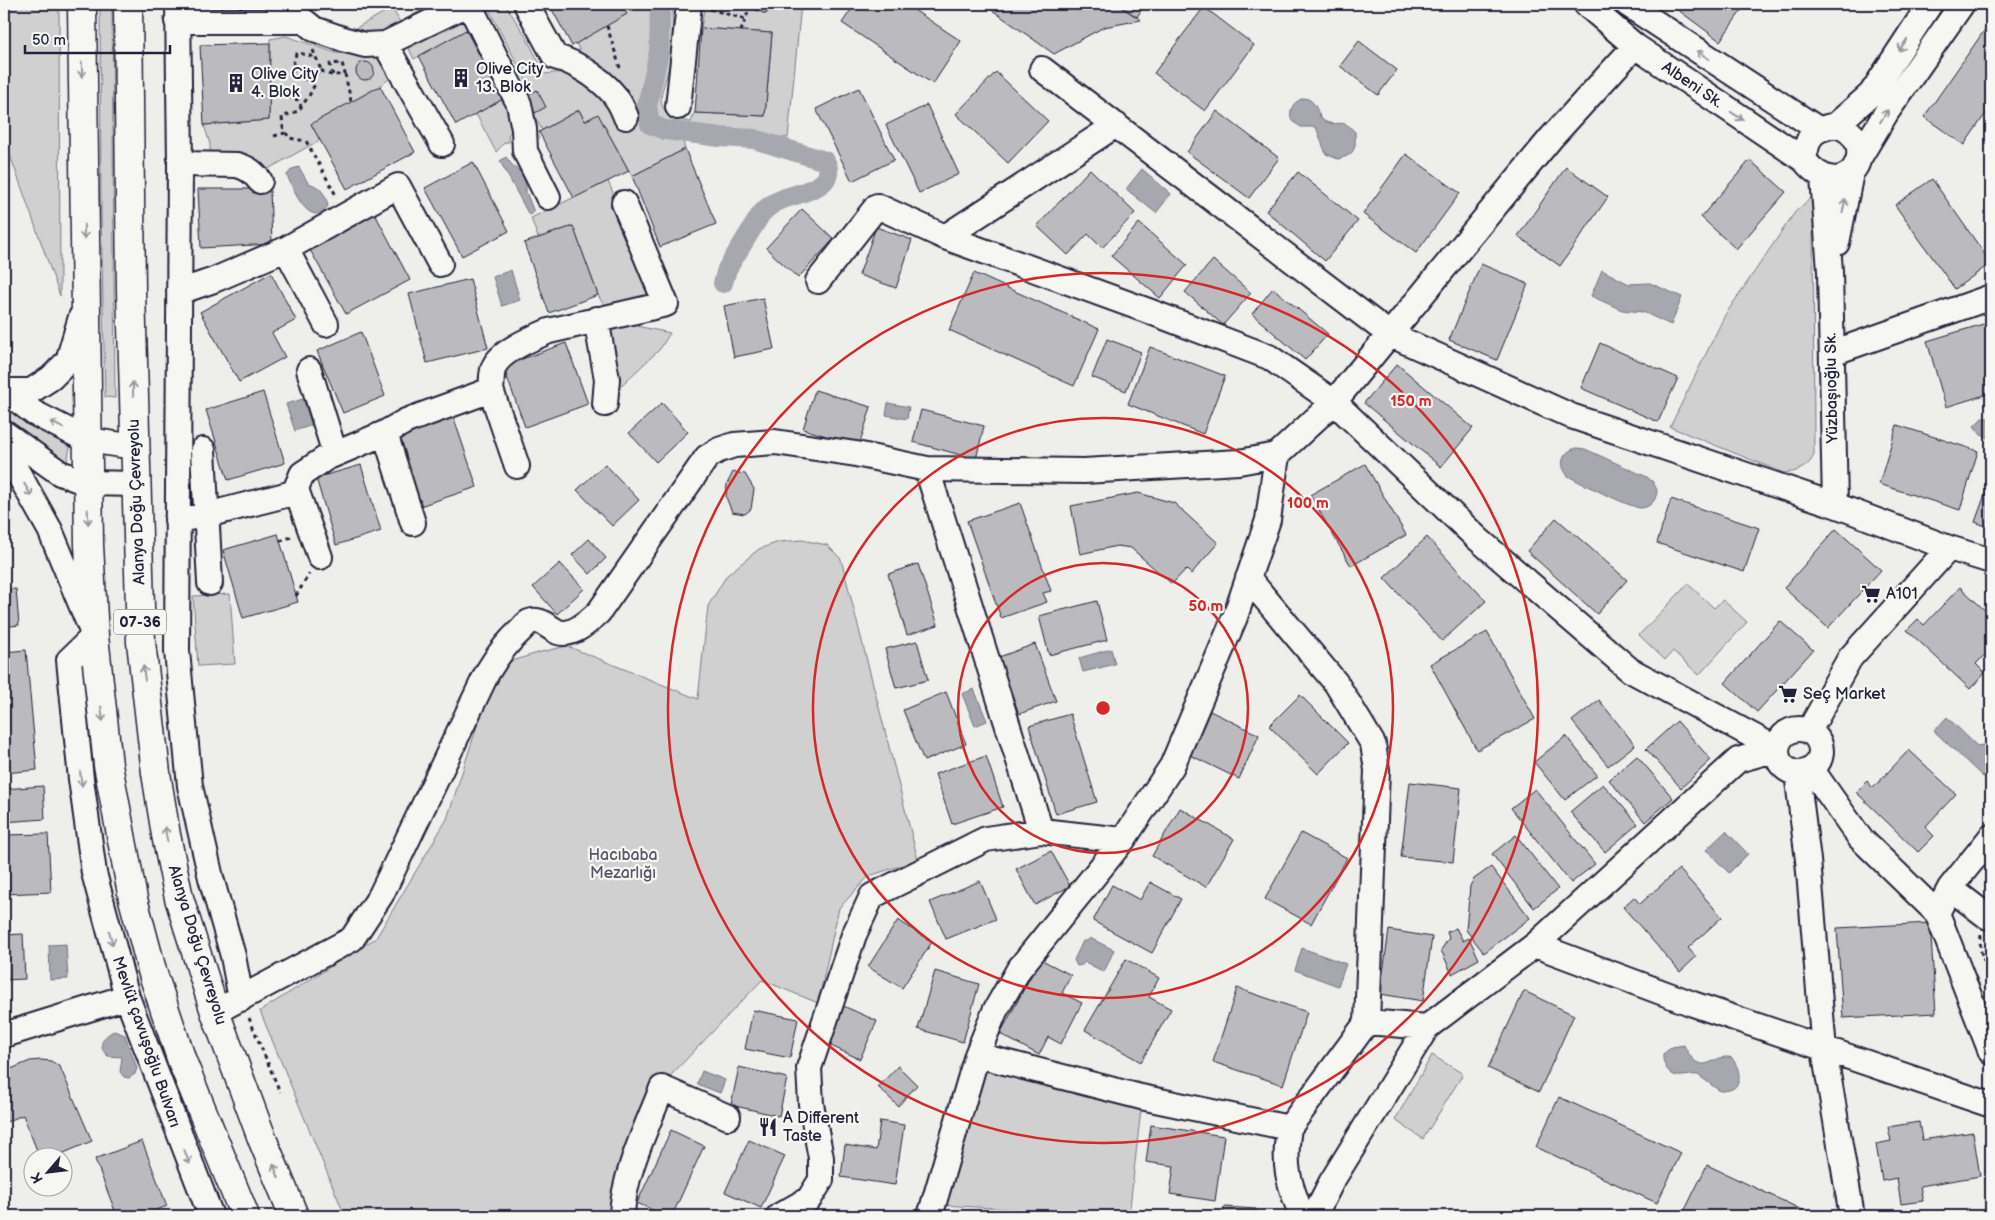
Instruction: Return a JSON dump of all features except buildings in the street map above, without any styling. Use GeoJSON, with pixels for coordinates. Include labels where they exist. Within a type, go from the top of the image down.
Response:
{"type":"FeatureCollection","features":[{"type":"Feature","properties":{"kind":"highway","name":"07-36"},"geometry":{"type":"LineString","coordinates":[[82,4],[87,483],[94,636],[108,765],[133,899],[154,974],[182,1061],[245,1216]]}},
{"type":"Feature","properties":{"kind":"highway","name":"Alanya Doğu Çevreyolu"},"geometry":{"type":"LineString","coordinates":[[128,4],[131,291],[141,642],[156,773],[179,898],[216,1012],[263,1141],[294,1216]]}},
{"type":"Feature","properties":{"kind":"street"},"geometry":{"type":"LineString","coordinates":[[241,1000],[233,956],[211,878],[190,786],[177,651],[180,164],[177,12],[308,18],[365,45],[385,44],[468,4],[519,104],[524,129],[525,151],[548,197]]}},
{"type":"Feature","properties":{"kind":"street"},"geometry":{"type":"LineString","coordinates":[[526,4],[555,57],[569,61],[592,75],[622,109]]}},
{"type":"Feature","properties":{"kind":"street","name":"Albeni Sk."},"geometry":{"type":"LineString","coordinates":[[1586,4],[1635,46],[1804,160]]}},
{"type":"Feature","properties":{"kind":"street"},"geometry":{"type":"LineString","coordinates":[[1827,127],[1845,128],[1853,133],[1858,141],[1855,165],[1835,179],[1823,178],[1812,170],[1804,160],[1806,144],[1811,135],[1827,127],[1871,94],[1930,4]]}},
{"type":"Feature","properties":{"kind":"street","name":"Yüzbaşıoğlu Sk."},"geometry":{"type":"LineString","coordinates":[[1830,271],[1855,165],[1886,113],[1962,4]]}},
{"type":"Feature","properties":{"kind":"street"},"geometry":{"type":"LineString","coordinates":[[678,107],[695,5]]}},
{"type":"Feature","properties":{"kind":"street","name":"Albeni Sk."},"geometry":{"type":"LineString","coordinates":[[1633,6],[1827,127]]}},
{"type":"Feature","properties":{"kind":"street"},"geometry":{"type":"LineString","coordinates":[[385,44],[442,144]]}},
{"type":"Feature","properties":{"kind":"street"},"geometry":{"type":"LineString","coordinates":[[216,1012],[352,938],[381,894],[487,673],[504,646],[530,622],[537,621],[547,624],[560,632],[566,632],[582,627],[599,612],[707,457],[719,450],[734,445],[775,442],[856,454],[926,469],[1084,471],[1239,462],[1277,455],[1334,402],[1551,138],[1635,46]]}},
{"type":"Feature","properties":{"kind":"street"},"geometry":{"type":"LineString","coordinates":[[1042,69],[1389,334],[1571,416],[1835,505],[1948,548],[1991,561]]}},
{"type":"Feature","properties":{"kind":"street"},"geometry":{"type":"LineString","coordinates":[[945,236],[1116,125]]}},
{"type":"Feature","properties":{"kind":"street"},"geometry":{"type":"LineString","coordinates":[[180,164],[245,167],[252,171],[260,181]]}},
{"type":"Feature","properties":{"kind":"street","name":"Yüzbaşıoğlu Sk."},"geometry":{"type":"LineString","coordinates":[[1823,178],[1830,271],[1835,505]]}},
{"type":"Feature","properties":{"kind":"street"},"geometry":{"type":"LineString","coordinates":[[179,292],[214,280],[286,249],[398,186],[440,264]]}},
{"type":"Feature","properties":{"kind":"street"},"geometry":{"type":"LineString","coordinates":[[517,466],[491,390],[494,366],[506,354],[550,331],[666,304],[624,203]]}},
{"type":"Feature","properties":{"kind":"street"},"geometry":{"type":"LineString","coordinates":[[818,281],[877,206],[945,236],[1269,357],[1334,402],[1478,539],[1630,670],[1777,749]]}},
{"type":"Feature","properties":{"kind":"street"},"geometry":{"type":"LineString","coordinates":[[286,249],[326,324]]}},
{"type":"Feature","properties":{"kind":"street"},"geometry":{"type":"LineString","coordinates":[[4,390],[30,391],[51,378],[68,361],[78,330],[85,291]]}},
{"type":"Feature","properties":{"kind":"street"},"geometry":{"type":"LineString","coordinates":[[1832,353],[1991,297]]}},
{"type":"Feature","properties":{"kind":"street"},"geometry":{"type":"LineString","coordinates":[[596,319],[607,379],[605,404]]}},
{"type":"Feature","properties":{"kind":"street"},"geometry":{"type":"LineString","coordinates":[[309,370],[335,454]]}},
{"type":"Feature","properties":{"kind":"street"},"geometry":{"type":"LineString","coordinates":[[4,390],[34,413],[87,440],[136,447]]}},
{"type":"Feature","properties":{"kind":"street"},"geometry":{"type":"LineString","coordinates":[[320,557],[297,492],[297,486],[302,474],[335,454],[384,433],[406,420],[491,390]]}},
{"type":"Feature","properties":{"kind":"street"},"geometry":{"type":"LineString","coordinates":[[4,433],[60,473],[87,483],[136,484]]}},
{"type":"Feature","properties":{"kind":"street"},"geometry":{"type":"LineString","coordinates":[[384,433],[413,523]]}},
{"type":"Feature","properties":{"kind":"street"},"geometry":{"type":"LineString","coordinates":[[4,448],[50,530],[94,636]]}},
{"type":"Feature","properties":{"kind":"street"},"geometry":{"type":"LineString","coordinates":[[203,450],[210,583]]}},
{"type":"Feature","properties":{"kind":"street"},"geometry":{"type":"LineString","coordinates":[[930,1216],[976,1055],[995,1011],[1019,969],[1123,840],[1172,766],[1235,617],[1268,520],[1277,455]]}},
{"type":"Feature","properties":{"kind":"street"},"geometry":{"type":"LineString","coordinates":[[926,469],[1041,831]]}},
{"type":"Feature","properties":{"kind":"street"},"geometry":{"type":"LineString","coordinates":[[177,520],[207,515],[297,492]]}},
{"type":"Feature","properties":{"kind":"street"},"geometry":{"type":"LineString","coordinates":[[1810,731],[1850,658],[1948,548]]}},
{"type":"Feature","properties":{"kind":"street"},"geometry":{"type":"LineString","coordinates":[[1248,578],[1336,682],[1373,744],[1377,770],[1367,1022],[1289,1128],[1286,1166],[1289,1184],[1302,1216]]}},
{"type":"Feature","properties":{"kind":"street","name":"Mevlüt çavuşoğlu Bulvarı"},"geometry":{"type":"LineString","coordinates":[[94,636],[69,660],[81,779],[94,873],[127,997],[211,1216]]}},
{"type":"Feature","properties":{"kind":"street"},"geometry":{"type":"LineString","coordinates":[[1804,772],[1821,758],[1822,750],[1816,736],[1810,731],[1802,729],[1788,732],[1782,736],[1777,749],[1780,762],[1784,768],[1804,772],[1860,838],[1936,913],[1991,1052]]}},
{"type":"Feature","properties":{"kind":"street"},"geometry":{"type":"LineString","coordinates":[[1314,1216],[1332,1181],[1427,1027],[1535,945],[1738,760],[1777,749]]}},
{"type":"Feature","properties":{"kind":"street"},"geometry":{"type":"LineString","coordinates":[[1804,772],[1808,860],[1824,1050],[1852,1216]]}},
{"type":"Feature","properties":{"kind":"street"},"geometry":{"type":"LineString","coordinates":[[780,1216],[809,1199],[821,1180],[821,1158],[811,1104],[809,1068],[854,935],[872,896],[986,839],[1041,831],[1123,840]]}},
{"type":"Feature","properties":{"kind":"street"},"geometry":{"type":"LineString","coordinates":[[1936,913],[1950,888],[1991,837]]}},
{"type":"Feature","properties":{"kind":"street"},"geometry":{"type":"LineString","coordinates":[[1950,888],[1988,917]]}},
{"type":"Feature","properties":{"kind":"street"},"geometry":{"type":"LineString","coordinates":[[1535,945],[1692,1004],[1991,1105]]}},
{"type":"Feature","properties":{"kind":"street"},"geometry":{"type":"LineString","coordinates":[[4,1036],[127,997]]}},
{"type":"Feature","properties":{"kind":"street"},"geometry":{"type":"LineString","coordinates":[[1367,1022],[1427,1027]]}},
{"type":"Feature","properties":{"kind":"street"},"geometry":{"type":"LineString","coordinates":[[976,1055],[1141,1097],[1289,1128]]}},
{"type":"Feature","properties":{"kind":"street"},"geometry":{"type":"LineString","coordinates":[[622,1216],[627,1181],[662,1088],[728,1117]]}},
{"type":"Feature","properties":{"kind":"path"},"geometry":{"type":"LineString","coordinates":[[695,5],[745,19]]}},
{"type":"Feature","properties":{"kind":"path"},"geometry":{"type":"LineString","coordinates":[[741,31],[750,7]]}},
{"type":"Feature","properties":{"kind":"path"},"geometry":{"type":"LineString","coordinates":[[308,18],[315,57],[321,70],[333,76],[345,74]]}},
{"type":"Feature","properties":{"kind":"path"},"geometry":{"type":"LineString","coordinates":[[607,26],[623,78],[622,109]]}},
{"type":"Feature","properties":{"kind":"path"},"geometry":{"type":"LineString","coordinates":[[315,57],[296,54],[293,61],[293,71],[297,78],[306,80],[312,78],[321,70]]}},
{"type":"Feature","properties":{"kind":"path"},"geometry":{"type":"LineString","coordinates":[[333,76],[330,64],[342,63],[351,101]]}},
{"type":"Feature","properties":{"kind":"path"},"geometry":{"type":"LineString","coordinates":[[312,78],[315,81],[314,87],[302,107],[298,111],[282,117],[285,133],[288,138],[306,141],[346,214]]}},
{"type":"Feature","properties":{"kind":"path"},"geometry":{"type":"LineString","coordinates":[[287,96],[298,100],[302,107]]}},
{"type":"Feature","properties":{"kind":"path"},"geometry":{"type":"LineString","coordinates":[[274,136],[285,133]]}},
{"type":"Feature","properties":{"kind":"path"},"geometry":{"type":"LineString","coordinates":[[1988,917],[1980,937],[1980,949],[1991,981]]}},
{"type":"Feature","properties":{"kind":"path"},"geometry":{"type":"LineString","coordinates":[[1984,959],[1991,958]]}},
{"type":"Feature","properties":{"kind":"path"},"geometry":{"type":"LineString","coordinates":[[241,1000],[280,1092]]}},
{"type":"Feature","properties":{"kind":"green space"},"geometry":{"type":"Polygon","coordinates":[[[4,4],[59,4],[60,296],[4,138],[4,4]]]}},
{"type":"Feature","properties":{"kind":"green space"},"geometry":{"type":"Polygon","coordinates":[[[100,4],[112,4],[115,398],[105,397],[101,213],[100,4]]]}},
{"type":"Feature","properties":{"kind":"green space"},"geometry":{"type":"Polygon","coordinates":[[[433,4],[446,4],[396,31],[360,38],[356,28],[392,8],[400,22],[433,4]]]}},
{"type":"Feature","properties":{"kind":"green space"},"geometry":{"type":"Polygon","coordinates":[[[491,4],[505,4],[525,35],[545,74],[568,73],[585,81],[599,96],[621,128],[634,121],[635,108],[622,90],[584,59],[576,43],[626,14],[620,4],[654,4],[652,71],[643,98],[646,123],[650,128],[682,138],[685,149],[632,176],[598,115],[585,121],[579,110],[542,130],[533,114],[541,109],[487,6],[491,4]]]}},
{"type":"Feature","properties":{"kind":"green space"},"geometry":{"type":"Polygon","coordinates":[[[663,4],[673,4],[672,48],[661,101],[663,109],[670,115],[691,122],[694,113],[765,116],[772,33],[701,28],[705,4],[742,4],[766,14],[772,4],[801,4],[788,138],[672,127],[652,122],[650,106],[664,60],[663,4]]]}},
{"type":"Feature","properties":{"kind":"green space"},"geometry":{"type":"Polygon","coordinates":[[[460,22],[465,24],[468,29],[414,59],[407,45],[450,24],[460,22]]]}},
{"type":"Feature","properties":{"kind":"green space"},"geometry":{"type":"Polygon","coordinates":[[[286,36],[336,53],[378,57],[390,78],[380,86],[311,124],[320,140],[270,168],[264,170],[210,155],[210,144],[204,125],[269,120],[270,39],[286,36]]]}},
{"type":"Feature","properties":{"kind":"green space"},"geometry":{"type":"Polygon","coordinates":[[[503,99],[509,105],[513,130],[508,135],[509,142],[505,142],[496,152],[476,114],[503,99]]]}},
{"type":"Feature","properties":{"kind":"green space"},"geometry":{"type":"Polygon","coordinates":[[[608,181],[657,298],[607,311],[598,295],[573,226],[538,238],[531,218],[608,181]]]}},
{"type":"Feature","properties":{"kind":"green space"},"geometry":{"type":"Polygon","coordinates":[[[1813,196],[1814,454],[1810,462],[1802,468],[1784,473],[1670,427],[1725,315],[1795,212],[1813,196]]]}},
{"type":"Feature","properties":{"kind":"green space"},"geometry":{"type":"Polygon","coordinates":[[[622,323],[670,333],[660,349],[610,396],[604,333],[622,323]]]}},
{"type":"Feature","properties":{"kind":"green space"},"geometry":{"type":"Polygon","coordinates":[[[4,403],[21,419],[70,447],[67,463],[14,429],[4,417],[4,403]]]}},
{"type":"Feature","properties":{"kind":"green space","name":"Hacıbaba Mezarlığı"},"geometry":{"type":"Polygon","coordinates":[[[802,540],[827,545],[841,559],[918,860],[869,876],[839,908],[818,1003],[762,980],[654,1093],[611,1216],[345,1216],[260,1011],[376,938],[447,819],[489,689],[509,662],[567,646],[698,699],[708,606],[727,575],[759,549],[779,542],[802,540]]]}},
{"type":"Feature","properties":{"kind":"green space"},"geometry":{"type":"Polygon","coordinates":[[[1688,584],[1714,608],[1723,600],[1747,622],[1699,675],[1673,651],[1665,660],[1639,635],[1688,584]]]}},
{"type":"Feature","properties":{"kind":"green space"},"geometry":{"type":"Polygon","coordinates":[[[230,594],[235,664],[198,666],[193,596],[230,594]]]}},
{"type":"Feature","properties":{"kind":"green space"},"geometry":{"type":"Polygon","coordinates":[[[1432,1055],[1463,1074],[1423,1139],[1395,1120],[1432,1055]]]}},
{"type":"Feature","properties":{"kind":"green space"},"geometry":{"type":"Polygon","coordinates":[[[982,1064],[1141,1109],[1129,1216],[942,1205],[982,1064]]]}},
{"type":"Feature","properties":{"kind":"shaded area"},"geometry":{"type":"Polygon","coordinates":[[[1305,98],[1313,103],[1320,117],[1326,122],[1344,124],[1351,127],[1355,132],[1355,147],[1351,153],[1338,159],[1326,154],[1316,127],[1301,127],[1292,121],[1292,106],[1297,101],[1305,98]]]}},
{"type":"Feature","properties":{"kind":"shaded area"},"geometry":{"type":"Polygon","coordinates":[[[506,157],[521,172],[526,183],[526,192],[534,212],[529,215],[500,161],[506,157]]]}},
{"type":"Feature","properties":{"kind":"shaded area"},"geometry":{"type":"Polygon","coordinates":[[[299,167],[308,183],[319,188],[326,198],[328,206],[321,212],[315,214],[309,211],[303,206],[293,190],[287,175],[292,169],[299,167]]]}},
{"type":"Feature","properties":{"kind":"shaded area"},"geometry":{"type":"Polygon","coordinates":[[[1142,169],[1171,194],[1156,213],[1126,189],[1142,169]]]}},
{"type":"Feature","properties":{"kind":"shaded area"},"geometry":{"type":"Polygon","coordinates":[[[511,270],[520,300],[502,306],[493,277],[511,270]]]}},
{"type":"Feature","properties":{"kind":"shaded area"},"geometry":{"type":"Polygon","coordinates":[[[1602,270],[1629,284],[1650,283],[1682,297],[1671,325],[1643,312],[1622,310],[1591,296],[1602,270]]]}},
{"type":"Feature","properties":{"kind":"shaded area"},"geometry":{"type":"Polygon","coordinates":[[[303,399],[312,425],[295,431],[286,404],[303,399]]]}},
{"type":"Feature","properties":{"kind":"shaded area"},"geometry":{"type":"Polygon","coordinates":[[[888,403],[909,407],[907,419],[886,415],[888,403]]]}},
{"type":"Feature","properties":{"kind":"shaded area"},"geometry":{"type":"Polygon","coordinates":[[[1982,418],[1991,418],[1991,439],[1981,435],[1974,426],[1982,418]]]}},
{"type":"Feature","properties":{"kind":"shaded area"},"geometry":{"type":"Polygon","coordinates":[[[1577,448],[1585,449],[1647,477],[1653,482],[1657,490],[1654,500],[1647,507],[1634,507],[1568,476],[1563,467],[1563,459],[1568,452],[1577,448]]]}},
{"type":"Feature","properties":{"kind":"shaded area"},"geometry":{"type":"Polygon","coordinates":[[[1111,649],[1115,664],[1083,672],[1079,658],[1111,649]]]}},
{"type":"Feature","properties":{"kind":"shaded area"},"geometry":{"type":"Polygon","coordinates":[[[974,689],[987,721],[975,726],[962,694],[974,689]]]}},
{"type":"Feature","properties":{"kind":"shaded area"},"geometry":{"type":"Polygon","coordinates":[[[1947,717],[1977,746],[1988,744],[1991,740],[1991,771],[1983,777],[1934,731],[1947,717]]]}},
{"type":"Feature","properties":{"kind":"shaded area"},"geometry":{"type":"Polygon","coordinates":[[[1726,831],[1748,854],[1729,873],[1706,850],[1726,831]]]}},
{"type":"Feature","properties":{"kind":"shaded area"},"geometry":{"type":"Polygon","coordinates":[[[1090,938],[1114,950],[1104,972],[1085,962],[1077,966],[1074,960],[1083,941],[1087,941],[1090,938]]]}},
{"type":"Feature","properties":{"kind":"shaded area"},"geometry":{"type":"Polygon","coordinates":[[[66,944],[68,979],[50,980],[49,945],[66,944]]]}},
{"type":"Feature","properties":{"kind":"shaded area"},"geometry":{"type":"Polygon","coordinates":[[[1302,948],[1346,964],[1338,986],[1295,970],[1302,948]]]}},
{"type":"Feature","properties":{"kind":"shaded area"},"geometry":{"type":"Polygon","coordinates":[[[114,1031],[125,1035],[137,1068],[135,1074],[129,1078],[124,1077],[120,1072],[122,1057],[108,1056],[102,1049],[104,1038],[114,1031]]]}},
{"type":"Feature","properties":{"kind":"shaded area"},"geometry":{"type":"Polygon","coordinates":[[[1684,1045],[1690,1056],[1702,1064],[1719,1058],[1732,1058],[1739,1075],[1737,1085],[1728,1090],[1720,1091],[1698,1075],[1678,1076],[1670,1073],[1665,1066],[1663,1054],[1672,1047],[1684,1045]]]}},
{"type":"Feature","properties":{"kind":"shaded area"},"geometry":{"type":"Polygon","coordinates":[[[702,1071],[725,1080],[720,1093],[697,1084],[702,1071]]]}},
{"type":"Feature","properties":{"kind":"waterway"},"geometry":{"type":"LineString","coordinates":[[660,4],[659,52],[647,106],[650,124],[665,130],[754,139],[825,161],[828,170],[827,177],[815,188],[780,200],[763,211],[727,269],[723,283]]}},
{"type":"Feature","properties":{"kind":"place","name":"Olive City 13. Blok"},"geometry":{"type":"Point","coordinates":[461,78]}},
{"type":"Feature","properties":{"kind":"place","name":"Olive City 4. Blok"},"geometry":{"type":"Point","coordinates":[236,83]}},
{"type":"Feature","properties":{"kind":"place","name":"A101"},"geometry":{"type":"Point","coordinates":[1871,594]}},
{"type":"Feature","properties":{"kind":"place","name":"Seç Market"},"geometry":{"type":"Point","coordinates":[1788,694]}},
{"type":"Feature","properties":{"kind":"place","name":"A Different Taste"},"geometry":{"type":"Point","coordinates":[768,1127]}}]}
